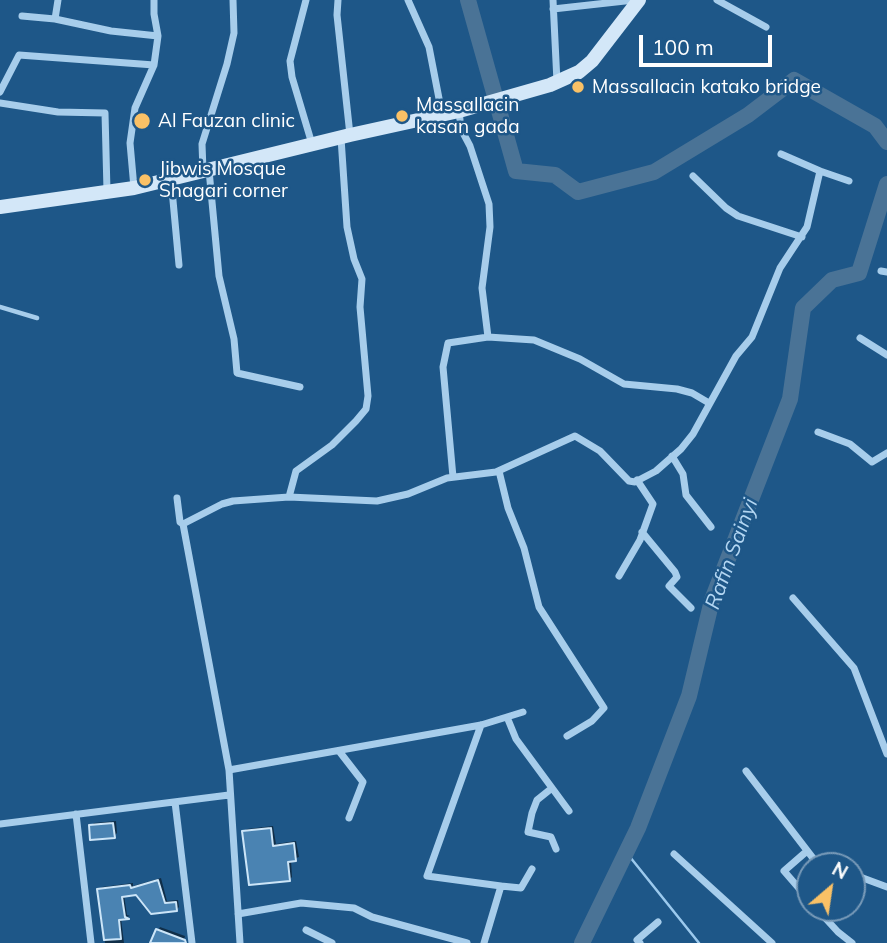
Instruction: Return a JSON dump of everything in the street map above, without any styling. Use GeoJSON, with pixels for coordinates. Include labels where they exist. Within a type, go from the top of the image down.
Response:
{"type":"FeatureCollection","features":[{"type":"Feature","properties":{"kind":"street"},"geometry":{"type":"LineString","coordinates":[[55,19],[58,0]]}},
{"type":"Feature","properties":{"kind":"street"},"geometry":{"type":"LineString","coordinates":[[134,188],[130,143],[135,108],[154,65],[158,36],[154,0]]}},
{"type":"Feature","properties":{"kind":"street"},"geometry":{"type":"LineString","coordinates":[[233,0],[234,33],[202,144],[219,276],[234,339],[236,373],[300,387]]}},
{"type":"Feature","properties":{"kind":"street"},"geometry":{"type":"LineString","coordinates":[[306,0],[290,61],[292,77],[312,144]]}},
{"type":"Feature","properties":{"kind":"street"},"geometry":{"type":"LineString","coordinates":[[289,497],[296,471],[332,445],[356,421],[366,409],[368,396],[360,307],[362,279],[347,227],[346,136],[338,0]]}},
{"type":"Feature","properties":{"kind":"street"},"geometry":{"type":"LineString","coordinates":[[408,0],[429,47],[442,114]]}},
{"type":"Feature","properties":{"kind":"street"},"geometry":{"type":"LineString","coordinates":[[552,0],[557,83]]}},
{"type":"Feature","properties":{"kind":"street"},"geometry":{"type":"LineString","coordinates":[[553,9],[636,0]]}},
{"type":"Feature","properties":{"kind":"street"},"geometry":{"type":"LineString","coordinates":[[0,207],[134,188],[459,111],[557,83],[579,72],[592,61],[636,0]]}},
{"type":"Feature","properties":{"kind":"street"},"geometry":{"type":"LineString","coordinates":[[717,0],[766,27]]}},
{"type":"Feature","properties":{"kind":"street"},"geometry":{"type":"LineString","coordinates":[[22,16],[158,36]]}},
{"type":"Feature","properties":{"kind":"street"},"geometry":{"type":"LineString","coordinates":[[0,92],[19,55],[154,65]]}},
{"type":"Feature","properties":{"kind":"street"},"geometry":{"type":"LineString","coordinates":[[0,103],[58,112],[105,113],[107,192]]}},
{"type":"Feature","properties":{"kind":"street"},"geometry":{"type":"LineString","coordinates":[[459,111],[461,129],[470,146],[489,204],[490,227],[482,288],[488,337]]}},
{"type":"Feature","properties":{"kind":"street"},"geometry":{"type":"LineString","coordinates":[[781,154],[849,181]]}},
{"type":"Feature","properties":{"kind":"street"},"geometry":{"type":"LineString","coordinates":[[183,524],[233,501],[289,497],[377,500],[408,494],[453,477],[499,471],[575,436],[600,451],[629,481],[637,481],[656,471],[694,433],[736,356],[752,337],[780,268],[807,227],[820,171]]}},
{"type":"Feature","properties":{"kind":"street"},"geometry":{"type":"LineString","coordinates":[[693,176],[738,216],[802,237]]}},
{"type":"Feature","properties":{"kind":"street"},"geometry":{"type":"LineString","coordinates":[[171,179],[180,265]]}},
{"type":"Feature","properties":{"kind":"street"},"geometry":{"type":"LineString","coordinates":[[453,477],[443,367],[448,343],[488,337],[534,340],[580,359],[624,384],[677,388],[709,403]]}},
{"type":"Feature","properties":{"kind":"street"},"geometry":{"type":"LineString","coordinates":[[860,338],[887,355]]}},
{"type":"Feature","properties":{"kind":"street"},"geometry":{"type":"LineString","coordinates":[[818,432],[850,444],[872,461],[887,453]]}},
{"type":"Feature","properties":{"kind":"street"},"geometry":{"type":"LineString","coordinates":[[672,456],[683,474],[686,495],[711,527]]}},
{"type":"Feature","properties":{"kind":"street"},"geometry":{"type":"LineString","coordinates":[[499,471],[508,509],[524,548],[539,607],[604,708],[592,721],[567,736]]}},
{"type":"Feature","properties":{"kind":"street"},"geometry":{"type":"LineString","coordinates":[[619,576],[640,540],[653,504],[637,481]]}},
{"type":"Feature","properties":{"kind":"street"},"geometry":{"type":"LineString","coordinates":[[177,498],[229,770],[240,943]]}},
{"type":"Feature","properties":{"kind":"street"},"geometry":{"type":"LineString","coordinates":[[642,532],[675,572],[677,576],[669,586],[691,608]]}},
{"type":"Feature","properties":{"kind":"street"},"geometry":{"type":"LineString","coordinates":[[793,598],[854,667],[887,754]]}},
{"type":"Feature","properties":{"kind":"street"},"geometry":{"type":"LineString","coordinates":[[229,770],[481,725],[523,712]]}},
{"type":"Feature","properties":{"kind":"street"},"geometry":{"type":"LineString","coordinates":[[507,717],[516,739],[569,811]]}},
{"type":"Feature","properties":{"kind":"street"},"geometry":{"type":"LineString","coordinates":[[481,725],[427,876],[522,888],[532,869]]}},
{"type":"Feature","properties":{"kind":"street"},"geometry":{"type":"LineString","coordinates":[[339,751],[363,782],[349,818]]}},
{"type":"Feature","properties":{"kind":"street"},"geometry":{"type":"LineString","coordinates":[[746,771],[807,851]]}},
{"type":"Feature","properties":{"kind":"street"},"geometry":{"type":"LineString","coordinates":[[552,788],[537,800],[528,832],[551,836],[556,849]]}},
{"type":"Feature","properties":{"kind":"street"},"geometry":{"type":"LineString","coordinates":[[0,824],[229,795]]}},
{"type":"Feature","properties":{"kind":"street"},"geometry":{"type":"LineString","coordinates":[[175,802],[192,943]]}},
{"type":"Feature","properties":{"kind":"street"},"geometry":{"type":"LineString","coordinates":[[76,814],[91,943]]}},
{"type":"Feature","properties":{"kind":"street"},"geometry":{"type":"LineString","coordinates":[[674,855],[772,943]]}},
{"type":"Feature","properties":{"kind":"street"},"geometry":{"type":"LineString","coordinates":[[796,860],[783,871],[796,885]]}},
{"type":"Feature","properties":{"kind":"street"},"geometry":{"type":"LineString","coordinates":[[866,879],[887,887]]}},
{"type":"Feature","properties":{"kind":"street"},"geometry":{"type":"LineString","coordinates":[[484,943],[501,886]]}},
{"type":"Feature","properties":{"kind":"street"},"geometry":{"type":"LineString","coordinates":[[238,914],[301,903],[354,908],[372,917],[467,943]]}},
{"type":"Feature","properties":{"kind":"street"},"geometry":{"type":"LineString","coordinates":[[640,943],[637,940],[659,922]]}},
{"type":"Feature","properties":{"kind":"street"},"geometry":{"type":"LineString","coordinates":[[830,922],[852,943]]}},
{"type":"Feature","properties":{"kind":"street"},"geometry":{"type":"LineString","coordinates":[[306,930],[332,943]]}},
{"type":"Feature","properties":{"kind":"lane"},"geometry":{"type":"LineString","coordinates":[[0,307],[37,318]]}},
{"type":"Feature","properties":{"kind":"building"},"geometry":{"type":"Polygon","coordinates":[[[113,823],[115,838],[90,840],[89,825],[113,823]]]}},
{"type":"Feature","properties":{"kind":"building"},"geometry":{"type":"Polygon","coordinates":[[[271,828],[273,846],[294,843],[296,861],[288,862],[290,881],[249,885],[242,831],[271,828]]]}},
{"type":"Feature","properties":{"kind":"building"},"geometry":{"type":"Polygon","coordinates":[[[158,880],[165,903],[176,902],[177,911],[151,914],[136,895],[122,897],[125,917],[129,919],[119,920],[121,939],[104,940],[97,889],[130,885],[131,888],[158,880]]]}},
{"type":"Feature","properties":{"kind":"building"},"geometry":{"type":"Polygon","coordinates":[[[156,929],[185,940],[186,943],[150,943],[156,929]]]}},
{"type":"Feature","properties":{"kind":"waterway","name":"Rafin Sainyi"},"geometry":{"type":"LineString","coordinates":[[468,0],[516,171],[555,175],[578,192],[654,172],[748,115],[794,80],[875,126],[887,142]]}},
{"type":"Feature","properties":{"kind":"waterway","name":"Rafin Sainyi"},"geometry":{"type":"LineString","coordinates":[[582,943],[638,828],[689,696],[712,600],[790,399],[803,308],[832,280],[859,273],[887,184]]}},
{"type":"Feature","properties":{"kind":"waterway"},"geometry":{"type":"LineString","coordinates":[[626,852],[699,943]]}},
{"type":"Feature","properties":{"kind":"place","name":"Massallacin katako bridge"},"geometry":{"type":"Point","coordinates":[578,87]}},
{"type":"Feature","properties":{"kind":"place","name":"Massallacin kasan gada"},"geometry":{"type":"Point","coordinates":[402,116]}},
{"type":"Feature","properties":{"kind":"place","name":"Al Fauzan clinic"},"geometry":{"type":"Point","coordinates":[142,121]}},
{"type":"Feature","properties":{"kind":"place","name":"Jibwis Mosque Shagari corner"},"geometry":{"type":"Point","coordinates":[145,180]}}]}
